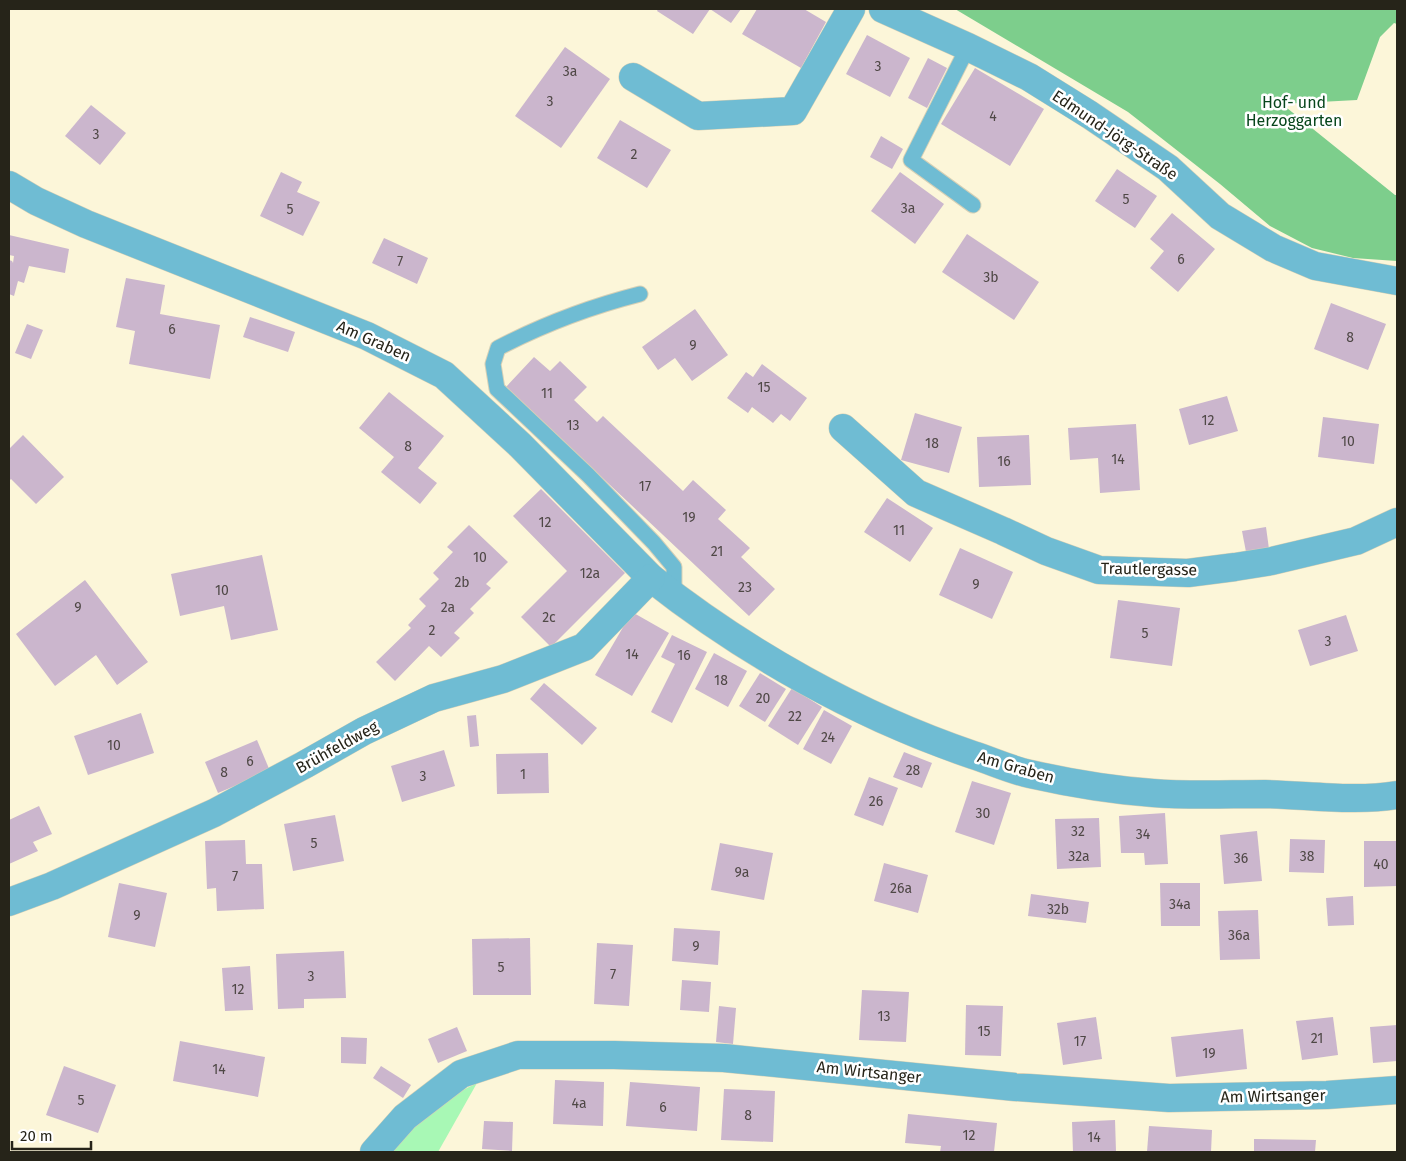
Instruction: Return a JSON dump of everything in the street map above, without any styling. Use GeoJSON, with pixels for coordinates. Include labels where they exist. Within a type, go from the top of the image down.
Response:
{"type":"FeatureCollection","features":[{"type":"Feature","properties":{"kind":"street"},"geometry":{"type":"LineString","coordinates":[[633,77],[698,116],[793,111],[851,9]]}},
{"type":"Feature","properties":{"kind":"street","name":"Edmund-Jörg-Straße"},"geometry":{"type":"LineString","coordinates":[[883,9],[968,47],[1028,77],[1090,115],[1168,168],[1220,216],[1273,248],[1315,266],[1397,281]]}},
{"type":"Feature","properties":{"kind":"street","name":"Am Graben"},"geometry":{"type":"LineString","coordinates":[[9,184],[36,201],[86,224],[367,336],[444,375],[520,446],[651,578],[674,597],[781,668],[872,715],[939,744],[1028,774],[1084,784],[1154,793],[1276,794],[1377,798],[1397,795]]}},
{"type":"Feature","properties":{"kind":"street","name":"Trautlergasse"},"geometry":{"type":"LineString","coordinates":[[842,428],[916,493],[1046,551],[1099,570],[1188,572],[1235,567],[1272,561],[1356,541],[1397,522]]}},
{"type":"Feature","properties":{"kind":"street","name":"Brühfeldweg"},"geometry":{"type":"LineString","coordinates":[[9,902],[52,886],[214,813],[364,731],[434,698],[503,679],[584,647],[651,578]]}},
{"type":"Feature","properties":{"kind":"street","name":"Am Wirtsanger"},"geometry":{"type":"LineString","coordinates":[[374,1152],[405,1117],[461,1074],[518,1054],[614,1054],[724,1058],[1015,1087],[1169,1098],[1327,1095],[1397,1090]]}},
{"type":"Feature","properties":{"kind":"lane"},"geometry":{"type":"LineString","coordinates":[[968,47],[911,160],[973,205]]}},
{"type":"Feature","properties":{"kind":"lane"},"geometry":{"type":"LineString","coordinates":[[640,294],[600,304],[529,332],[498,348],[493,364],[497,389],[593,480],[654,543],[674,567],[674,597]]}},
{"type":"Feature","properties":{"kind":"green space","name":"Hof- und Herzoggarten"},"geometry":{"type":"Polygon","coordinates":[[[955,9],[1397,9],[1397,24],[1394,23],[1380,37],[1357,100],[1282,104],[1397,195],[1397,261],[1353,258],[1312,248],[1270,226],[1128,112],[955,9]]]}},
{"type":"Feature","properties":{"kind":"green space"},"geometry":{"type":"Polygon","coordinates":[[[477,1083],[438,1152],[390,1152],[417,1121],[449,1097],[477,1083]]]}},
{"type":"Feature","properties":{"kind":"building"},"geometry":{"type":"Polygon","coordinates":[[[658,9],[710,9],[693,34],[657,11],[658,9]]]}},
{"type":"Feature","properties":{"kind":"building"},"geometry":{"type":"Polygon","coordinates":[[[710,9],[741,9],[731,23],[710,9]]]}},
{"type":"Feature","properties":{"kind":"building"},"geometry":{"type":"Polygon","coordinates":[[[757,9],[804,9],[826,22],[801,68],[742,34],[757,9]]]}},
{"type":"Feature","properties":{"kind":"building"},"geometry":{"type":"Polygon","coordinates":[[[867,35],[910,58],[890,97],[846,74],[867,35]]]}},
{"type":"Feature","properties":{"kind":"building"},"geometry":{"type":"Polygon","coordinates":[[[565,47],[610,79],[561,148],[515,116],[565,47]]]}},
{"type":"Feature","properties":{"kind":"building"},"geometry":{"type":"Polygon","coordinates":[[[928,58],[947,68],[927,108],[908,98],[928,58]]]}},
{"type":"Feature","properties":{"kind":"building"},"geometry":{"type":"Polygon","coordinates":[[[975,68],[1044,109],[1010,166],[941,124],[975,68]]]}},
{"type":"Feature","properties":{"kind":"building"},"geometry":{"type":"Polygon","coordinates":[[[91,105],[126,133],[100,165],[65,136],[91,105]]]}},
{"type":"Feature","properties":{"kind":"building"},"geometry":{"type":"Polygon","coordinates":[[[620,120],[671,150],[647,188],[597,158],[620,120]]]}},
{"type":"Feature","properties":{"kind":"building"},"geometry":{"type":"Polygon","coordinates":[[[881,136],[903,149],[892,169],[870,157],[881,136]]]}},
{"type":"Feature","properties":{"kind":"building"},"geometry":{"type":"Polygon","coordinates":[[[1117,169],[1157,196],[1135,228],[1095,201],[1117,169]]]}},
{"type":"Feature","properties":{"kind":"building"},"geometry":{"type":"Polygon","coordinates":[[[281,172],[302,182],[297,192],[320,202],[303,236],[260,216],[281,172]]]}},
{"type":"Feature","properties":{"kind":"building"},"geometry":{"type":"Polygon","coordinates":[[[900,172],[944,204],[915,244],[871,211],[900,172]]]}},
{"type":"Feature","properties":{"kind":"building"},"geometry":{"type":"Polygon","coordinates":[[[1172,213],[1215,249],[1178,292],[1150,268],[1164,251],[1150,239],[1172,213]]]}},
{"type":"Feature","properties":{"kind":"building"},"geometry":{"type":"Polygon","coordinates":[[[967,234],[1039,282],[1014,320],[942,272],[967,234]]]}},
{"type":"Feature","properties":{"kind":"building"},"geometry":{"type":"Polygon","coordinates":[[[9,235],[69,249],[65,273],[29,266],[24,283],[18,281],[14,296],[9,294],[9,260],[13,263],[14,256],[9,255],[9,235]]]}},
{"type":"Feature","properties":{"kind":"building"},"geometry":{"type":"Polygon","coordinates":[[[384,238],[428,258],[417,284],[372,263],[384,238]]]}},
{"type":"Feature","properties":{"kind":"building"},"geometry":{"type":"Polygon","coordinates":[[[126,278],[165,285],[160,314],[220,325],[210,379],[129,364],[135,331],[116,327],[126,278]]]}},
{"type":"Feature","properties":{"kind":"building"},"geometry":{"type":"Polygon","coordinates":[[[1331,303],[1386,324],[1368,370],[1314,349],[1331,303]]]}},
{"type":"Feature","properties":{"kind":"building"},"geometry":{"type":"Polygon","coordinates":[[[695,309],[728,355],[692,381],[675,358],[658,370],[642,347],[695,309]]]}},
{"type":"Feature","properties":{"kind":"building"},"geometry":{"type":"Polygon","coordinates":[[[250,317],[295,332],[288,352],[243,337],[250,317]]]}},
{"type":"Feature","properties":{"kind":"building"},"geometry":{"type":"Polygon","coordinates":[[[27,324],[43,330],[31,359],[15,353],[27,324]]]}},
{"type":"Feature","properties":{"kind":"building"},"geometry":{"type":"Polygon","coordinates":[[[534,357],[550,371],[560,361],[587,387],[574,400],[597,422],[603,416],[683,491],[693,480],[726,510],[718,519],[750,548],[741,557],[775,589],[749,616],[506,387],[534,357]]]}},
{"type":"Feature","properties":{"kind":"building"},"geometry":{"type":"Polygon","coordinates":[[[762,364],[807,398],[790,421],[781,414],[773,423],[752,407],[748,413],[727,398],[746,372],[753,377],[762,364]]]}},
{"type":"Feature","properties":{"kind":"building"},"geometry":{"type":"Polygon","coordinates":[[[389,392],[444,436],[418,468],[437,483],[420,504],[381,472],[394,457],[359,428],[389,392]]]}},
{"type":"Feature","properties":{"kind":"building"},"geometry":{"type":"Polygon","coordinates":[[[1227,396],[1238,431],[1189,445],[1179,409],[1227,396]]]}},
{"type":"Feature","properties":{"kind":"building"},"geometry":{"type":"Polygon","coordinates":[[[915,413],[962,427],[949,473],[901,460],[915,413]]]}},
{"type":"Feature","properties":{"kind":"building"},"geometry":{"type":"Polygon","coordinates":[[[1323,417],[1379,424],[1374,464],[1318,457],[1323,417]]]}},
{"type":"Feature","properties":{"kind":"building"},"geometry":{"type":"Polygon","coordinates":[[[1136,424],[1140,490],[1100,493],[1098,458],[1070,460],[1068,428],[1136,424]]]}},
{"type":"Feature","properties":{"kind":"building"},"geometry":{"type":"Polygon","coordinates":[[[23,435],[64,477],[36,504],[11,479],[9,481],[9,449],[23,435]]]}},
{"type":"Feature","properties":{"kind":"building"},"geometry":{"type":"Polygon","coordinates":[[[1029,435],[1031,485],[979,487],[977,437],[1029,435]]]}},
{"type":"Feature","properties":{"kind":"building"},"geometry":{"type":"Polygon","coordinates":[[[541,489],[625,573],[551,647],[521,617],[567,571],[513,516],[541,489]]]}},
{"type":"Feature","properties":{"kind":"building"},"geometry":{"type":"Polygon","coordinates":[[[887,498],[933,528],[910,562],[864,532],[887,498]]]}},
{"type":"Feature","properties":{"kind":"building"},"geometry":{"type":"Polygon","coordinates":[[[469,525],[508,562],[486,584],[491,588],[470,609],[474,613],[454,633],[460,638],[441,657],[429,646],[395,681],[376,662],[411,628],[408,625],[426,606],[419,599],[439,579],[433,573],[453,552],[447,547],[469,525]]]}},
{"type":"Feature","properties":{"kind":"building"},"geometry":{"type":"Polygon","coordinates":[[[1266,527],[1269,549],[1246,552],[1242,531],[1266,527]]]}},
{"type":"Feature","properties":{"kind":"building"},"geometry":{"type":"Polygon","coordinates":[[[960,548],[1013,572],[992,619],[939,595],[960,548]]]}},
{"type":"Feature","properties":{"kind":"building"},"geometry":{"type":"Polygon","coordinates":[[[262,555],[278,630],[231,640],[224,606],[180,616],[171,574],[262,555]]]}},
{"type":"Feature","properties":{"kind":"building"},"geometry":{"type":"Polygon","coordinates":[[[85,580],[148,662],[117,685],[96,655],[55,686],[16,634],[85,580]]]}},
{"type":"Feature","properties":{"kind":"building"},"geometry":{"type":"Polygon","coordinates":[[[1118,600],[1180,608],[1172,666],[1110,658],[1118,600]]]}},
{"type":"Feature","properties":{"kind":"building"},"geometry":{"type":"Polygon","coordinates":[[[632,612],[669,633],[632,696],[595,675],[632,612]]]}},
{"type":"Feature","properties":{"kind":"building"},"geometry":{"type":"Polygon","coordinates":[[[1346,615],[1358,651],[1310,666],[1298,630],[1346,615]]]}},
{"type":"Feature","properties":{"kind":"building"},"geometry":{"type":"Polygon","coordinates":[[[672,635],[707,652],[672,723],[651,712],[675,664],[661,657],[672,635]]]}},
{"type":"Feature","properties":{"kind":"building"},"geometry":{"type":"Polygon","coordinates":[[[714,653],[747,671],[728,707],[695,689],[714,653]]]}},
{"type":"Feature","properties":{"kind":"building"},"geometry":{"type":"Polygon","coordinates":[[[760,673],[786,689],[765,722],[739,706],[760,673]]]}},
{"type":"Feature","properties":{"kind":"building"},"geometry":{"type":"Polygon","coordinates":[[[544,683],[597,728],[582,745],[530,699],[544,683]]]}},
{"type":"Feature","properties":{"kind":"building"},"geometry":{"type":"Polygon","coordinates":[[[792,688],[822,707],[798,745],[768,726],[792,688]]]}},
{"type":"Feature","properties":{"kind":"building"},"geometry":{"type":"Polygon","coordinates":[[[824,710],[852,726],[831,764],[803,749],[824,710]]]}},
{"type":"Feature","properties":{"kind":"building"},"geometry":{"type":"Polygon","coordinates":[[[141,713],[154,753],[88,775],[74,736],[141,713]]]}},
{"type":"Feature","properties":{"kind":"building"},"geometry":{"type":"Polygon","coordinates":[[[476,715],[479,746],[470,747],[467,716],[476,715]]]}},
{"type":"Feature","properties":{"kind":"building"},"geometry":{"type":"Polygon","coordinates":[[[257,740],[270,771],[218,793],[205,762],[257,740]]]}},
{"type":"Feature","properties":{"kind":"building"},"geometry":{"type":"Polygon","coordinates":[[[444,750],[455,786],[402,802],[391,766],[444,750]]]}},
{"type":"Feature","properties":{"kind":"building"},"geometry":{"type":"Polygon","coordinates":[[[904,752],[932,763],[922,788],[893,777],[904,752]]]}},
{"type":"Feature","properties":{"kind":"building"},"geometry":{"type":"Polygon","coordinates":[[[548,753],[549,793],[497,794],[496,754],[548,753]]]}},
{"type":"Feature","properties":{"kind":"building"},"geometry":{"type":"Polygon","coordinates":[[[869,777],[898,788],[883,826],[854,815],[869,777]]]}},
{"type":"Feature","properties":{"kind":"building"},"geometry":{"type":"Polygon","coordinates":[[[972,781],[1011,793],[994,845],[955,832],[972,781]]]}},
{"type":"Feature","properties":{"kind":"building"},"geometry":{"type":"Polygon","coordinates":[[[39,806],[52,834],[33,842],[38,851],[9,864],[9,820],[39,806]]]}},
{"type":"Feature","properties":{"kind":"building"},"geometry":{"type":"Polygon","coordinates":[[[1165,813],[1168,864],[1145,865],[1144,853],[1121,853],[1119,816],[1165,813]]]}},
{"type":"Feature","properties":{"kind":"building"},"geometry":{"type":"Polygon","coordinates":[[[335,815],[344,861],[293,871],[284,824],[335,815]]]}},
{"type":"Feature","properties":{"kind":"building"},"geometry":{"type":"Polygon","coordinates":[[[1099,818],[1101,867],[1057,869],[1055,819],[1099,818]]]}},
{"type":"Feature","properties":{"kind":"building"},"geometry":{"type":"Polygon","coordinates":[[[1257,831],[1262,881],[1224,884],[1220,835],[1257,831]]]}},
{"type":"Feature","properties":{"kind":"building"},"geometry":{"type":"Polygon","coordinates":[[[1290,839],[1325,840],[1324,873],[1289,872],[1290,839]]]}},
{"type":"Feature","properties":{"kind":"building"},"geometry":{"type":"Polygon","coordinates":[[[245,840],[246,864],[262,864],[264,909],[217,911],[216,888],[207,889],[205,841],[245,840]]]}},
{"type":"Feature","properties":{"kind":"building"},"geometry":{"type":"Polygon","coordinates":[[[1364,841],[1397,841],[1397,886],[1364,887],[1364,841]]]}},
{"type":"Feature","properties":{"kind":"building"},"geometry":{"type":"Polygon","coordinates":[[[720,843],[773,853],[764,900],[711,890],[720,843]]]}},
{"type":"Feature","properties":{"kind":"building"},"geometry":{"type":"Polygon","coordinates":[[[884,863],[928,875],[918,913],[874,901],[884,863]]]}},
{"type":"Feature","properties":{"kind":"building"},"geometry":{"type":"Polygon","coordinates":[[[119,883],[167,893],[155,947],[108,937],[119,883]]]}},
{"type":"Feature","properties":{"kind":"building"},"geometry":{"type":"Polygon","coordinates":[[[1160,883],[1200,883],[1200,926],[1161,926],[1160,883]]]}},
{"type":"Feature","properties":{"kind":"building"},"geometry":{"type":"Polygon","coordinates":[[[1031,894],[1089,902],[1086,923],[1028,916],[1031,894]]]}},
{"type":"Feature","properties":{"kind":"building"},"geometry":{"type":"Polygon","coordinates":[[[1353,896],[1354,925],[1328,926],[1326,898],[1353,896]]]}},
{"type":"Feature","properties":{"kind":"building"},"geometry":{"type":"Polygon","coordinates":[[[1258,910],[1260,959],[1220,960],[1218,911],[1258,910]]]}},
{"type":"Feature","properties":{"kind":"building"},"geometry":{"type":"Polygon","coordinates":[[[674,928],[720,931],[718,965],[672,961],[674,928]]]}},
{"type":"Feature","properties":{"kind":"building"},"geometry":{"type":"Polygon","coordinates":[[[530,938],[531,995],[473,995],[472,939],[530,938]]]}},
{"type":"Feature","properties":{"kind":"building"},"geometry":{"type":"Polygon","coordinates":[[[597,943],[633,945],[629,1006],[594,1004],[597,943]]]}},
{"type":"Feature","properties":{"kind":"building"},"geometry":{"type":"Polygon","coordinates":[[[344,951],[346,998],[304,999],[304,1008],[278,1009],[276,954],[344,951]]]}},
{"type":"Feature","properties":{"kind":"building"},"geometry":{"type":"Polygon","coordinates":[[[250,966],[253,1010],[225,1011],[222,968],[250,966]]]}},
{"type":"Feature","properties":{"kind":"building"},"geometry":{"type":"Polygon","coordinates":[[[682,980],[711,982],[709,1012],[680,1010],[682,980]]]}},
{"type":"Feature","properties":{"kind":"building"},"geometry":{"type":"Polygon","coordinates":[[[862,990],[909,992],[906,1042],[859,1040],[862,990]]]}},
{"type":"Feature","properties":{"kind":"building"},"geometry":{"type":"Polygon","coordinates":[[[966,1005],[1003,1006],[1001,1056],[965,1055],[966,1005]]]}},
{"type":"Feature","properties":{"kind":"building"},"geometry":{"type":"Polygon","coordinates":[[[719,1006],[736,1008],[733,1044],[716,1042],[719,1006]]]}},
{"type":"Feature","properties":{"kind":"building"},"geometry":{"type":"Polygon","coordinates":[[[1096,1017],[1102,1059],[1063,1065],[1057,1023],[1096,1017]]]}},
{"type":"Feature","properties":{"kind":"building"},"geometry":{"type":"Polygon","coordinates":[[[1333,1017],[1338,1055],[1302,1060],[1296,1021],[1333,1017]]]}},
{"type":"Feature","properties":{"kind":"building"},"geometry":{"type":"Polygon","coordinates":[[[1397,1025],[1397,1061],[1373,1063],[1370,1027],[1397,1025]]]}},
{"type":"Feature","properties":{"kind":"building"},"geometry":{"type":"Polygon","coordinates":[[[457,1027],[467,1051],[438,1063],[428,1039],[457,1027]]]}},
{"type":"Feature","properties":{"kind":"building"},"geometry":{"type":"Polygon","coordinates":[[[1243,1029],[1247,1069],[1176,1077],[1171,1037],[1243,1029]]]}},
{"type":"Feature","properties":{"kind":"building"},"geometry":{"type":"Polygon","coordinates":[[[341,1037],[367,1038],[366,1064],[341,1063],[341,1037]]]}},
{"type":"Feature","properties":{"kind":"building"},"geometry":{"type":"Polygon","coordinates":[[[180,1041],[265,1057],[258,1097],[173,1081],[180,1041]]]}},
{"type":"Feature","properties":{"kind":"building"},"geometry":{"type":"Polygon","coordinates":[[[64,1066],[116,1085],[98,1133],[46,1115],[64,1066]]]}},
{"type":"Feature","properties":{"kind":"building"},"geometry":{"type":"Polygon","coordinates":[[[381,1066],[411,1085],[403,1098],[373,1078],[381,1066]]]}},
{"type":"Feature","properties":{"kind":"building"},"geometry":{"type":"Polygon","coordinates":[[[555,1080],[604,1082],[603,1126],[553,1124],[555,1080]]]}},
{"type":"Feature","properties":{"kind":"building"},"geometry":{"type":"Polygon","coordinates":[[[630,1082],[700,1087],[697,1131],[626,1126],[630,1082]]]}},
{"type":"Feature","properties":{"kind":"building"},"geometry":{"type":"Polygon","coordinates":[[[724,1089],[775,1091],[773,1142],[721,1140],[724,1089]]]}},
{"type":"Feature","properties":{"kind":"building"},"geometry":{"type":"Polygon","coordinates":[[[908,1114],[997,1123],[994,1152],[940,1152],[941,1146],[905,1143],[908,1114]]]}},
{"type":"Feature","properties":{"kind":"building"},"geometry":{"type":"Polygon","coordinates":[[[1115,1120],[1116,1152],[1073,1152],[1072,1122],[1115,1120]]]}},
{"type":"Feature","properties":{"kind":"building"},"geometry":{"type":"Polygon","coordinates":[[[484,1121],[513,1122],[512,1151],[482,1149],[484,1121]]]}},
{"type":"Feature","properties":{"kind":"building"},"geometry":{"type":"Polygon","coordinates":[[[1149,1126],[1212,1130],[1211,1152],[1147,1152],[1149,1126]]]}},
{"type":"Feature","properties":{"kind":"building"},"geometry":{"type":"Polygon","coordinates":[[[1254,1139],[1316,1140],[1315,1152],[1254,1152],[1254,1139]]]}}]}
